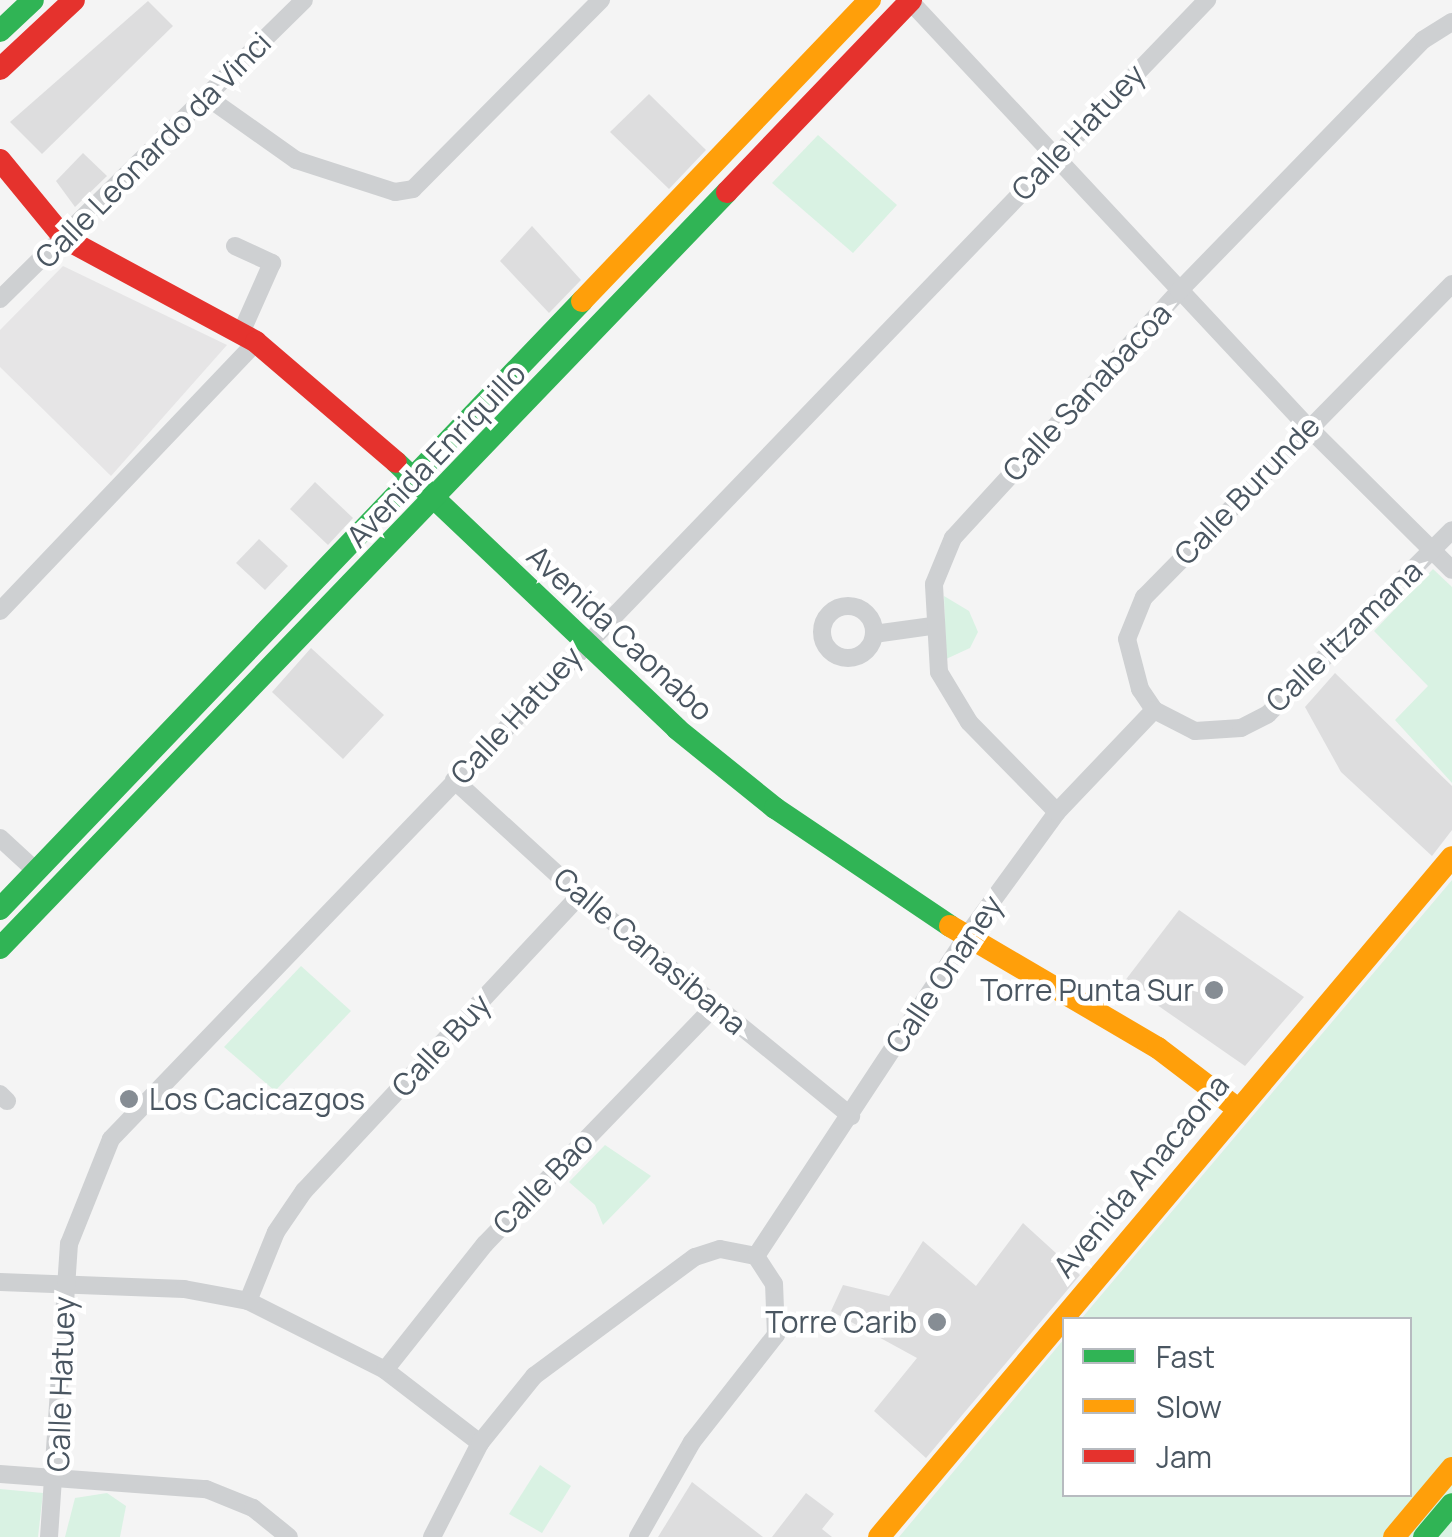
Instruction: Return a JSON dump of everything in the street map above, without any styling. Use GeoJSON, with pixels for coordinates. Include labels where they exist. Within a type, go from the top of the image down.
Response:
{"type":"FeatureCollection","features":[{"type":"Feature","properties":{"kind":"main road"},"geometry":{"type":"LineString","coordinates":[[0,32],[33,0]]}},
{"type":"Feature","properties":{"kind":"main road"},"geometry":{"type":"LineString","coordinates":[[0,69],[74,0]]}},
{"type":"Feature","properties":{"kind":"main road","name":"Avenida Enriquillo"},"geometry":{"type":"LineString","coordinates":[[0,909],[870,0]]}},
{"type":"Feature","properties":{"kind":"main road","name":"Avenida Enriquillo"},"geometry":{"type":"LineString","coordinates":[[0,948],[225,712],[436,503],[910,0]]}},
{"type":"Feature","properties":{"kind":"main road","name":"Avenida Caonabo"},"geometry":{"type":"LineString","coordinates":[[0,160],[64,238],[249,337],[412,479],[585,642],[775,808],[966,937],[1158,1048],[1238,1110]]}},
{"type":"Feature","properties":{"kind":"main road"},"geometry":{"type":"LineString","coordinates":[[205,696],[225,712]]}},
{"type":"Feature","properties":{"kind":"main road","name":"Avenida Anacaona"},"geometry":{"type":"LineString","coordinates":[[1064,1317],[1452,857]]}},
{"type":"Feature","properties":{"kind":"main road","name":"Avenida Anacaona"},"geometry":{"type":"LineString","coordinates":[[879,1537],[1062,1319]]}},
{"type":"Feature","properties":{"kind":"main road"},"geometry":{"type":"LineString","coordinates":[[1394,1537],[1452,1468]]}},
{"type":"Feature","properties":{"kind":"main road"},"geometry":{"type":"LineString","coordinates":[[1424,1537],[1452,1504]]}},
{"type":"Feature","properties":{"kind":"street","name":"Calle Leonardo da Vinci"},"geometry":{"type":"LineString","coordinates":[[0,299],[304,0]]}},
{"type":"Feature","properties":{"kind":"street"},"geometry":{"type":"LineString","coordinates":[[207,97],[296,160],[395,192],[413,188],[601,0]]}},
{"type":"Feature","properties":{"kind":"street"},"geometry":{"type":"LineString","coordinates":[[910,0],[1306,426],[1452,570]]}},
{"type":"Feature","properties":{"kind":"street","name":"Calle Hatuey"},"geometry":{"type":"LineString","coordinates":[[50,1537],[58,1476],[64,1284],[78,1208],[111,1139],[1206,0]]}},
{"type":"Feature","properties":{"kind":"street","name":"Calle Sanabacoa"},"geometry":{"type":"LineString","coordinates":[[1057,812],[969,722],[939,672],[932,626],[934,584],[952,538],[1179,291],[1423,40],[1452,22]]}},
{"type":"Feature","properties":{"kind":"street"},"geometry":{"type":"LineString","coordinates":[[0,610],[249,337],[272,264],[235,246]]}},
{"type":"Feature","properties":{"kind":"street","name":"Calle Burunde"},"geometry":{"type":"LineString","coordinates":[[1154,710],[1132,666],[1133,614],[1306,426],[1452,284]]}},
{"type":"Feature","properties":{"kind":"street","name":"Calle Itzamana"},"geometry":{"type":"LineString","coordinates":[[1154,710],[1171,720],[1221,732],[1268,714],[1452,530]]}},
{"type":"Feature","properties":{"kind":"street"},"geometry":{"type":"LineString","coordinates":[[874,634],[932,626]]}},
{"type":"Feature","properties":{"kind":"street","name":"Calle Onaney"},"geometry":{"type":"LineString","coordinates":[[756,1256],[966,937],[1057,812],[1154,710]]}},
{"type":"Feature","properties":{"kind":"street","name":"Calle Canasibana"},"geometry":{"type":"LineString","coordinates":[[454,780],[580,895],[851,1116]]}},
{"type":"Feature","properties":{"kind":"street"},"geometry":{"type":"LineString","coordinates":[[0,838],[36,871]]}},
{"type":"Feature","properties":{"kind":"street","name":"Calle Buy"},"geometry":{"type":"LineString","coordinates":[[248,1301],[276,1232],[304,1191],[580,895]]}},
{"type":"Feature","properties":{"kind":"street","name":"Calle Bao"},"geometry":{"type":"LineString","coordinates":[[385,1370],[485,1244],[714,1007]]}},
{"type":"Feature","properties":{"kind":"street"},"geometry":{"type":"LineString","coordinates":[[432,1537],[480,1442],[534,1376],[673,1268],[720,1249],[756,1256],[774,1284],[776,1335],[692,1442],[638,1537]]}},
{"type":"Feature","properties":{"kind":"street"},"geometry":{"type":"LineString","coordinates":[[0,1282],[184,1289],[248,1301],[385,1370],[480,1442]]}},
{"type":"Feature","properties":{"kind":"street"},"geometry":{"type":"LineString","coordinates":[[0,1474],[206,1488],[253,1508],[288,1537]]}},
{"type":"Feature","properties":{"kind":"shaded area"},"geometry":{"type":"Polygon","coordinates":[[[63,266],[227,345],[111,476],[0,367],[0,330],[63,266]]]}},
{"type":"Feature","properties":{"kind":"green space"},"geometry":{"type":"Polygon","coordinates":[[[818,135],[897,205],[853,253],[772,183],[818,135]]]}},
{"type":"Feature","properties":{"kind":"green space"},"geometry":{"type":"Polygon","coordinates":[[[1433,569],[1452,587],[1452,783],[1395,720],[1428,686],[1374,631],[1433,569]]]}},
{"type":"Feature","properties":{"kind":"green space"},"geometry":{"type":"Polygon","coordinates":[[[944,596],[969,611],[978,632],[970,648],[946,659],[944,596]]]}},
{"type":"Feature","properties":{"kind":"green space"},"geometry":{"type":"Polygon","coordinates":[[[1452,880],[1452,1537],[899,1537],[1062,1341],[1062,1497],[1412,1497],[1412,1317],[1083,1317],[1452,880]]]}},
{"type":"Feature","properties":{"kind":"green space"},"geometry":{"type":"Polygon","coordinates":[[[301,966],[351,1011],[275,1091],[224,1047],[301,966]]]}},
{"type":"Feature","properties":{"kind":"green space"},"geometry":{"type":"Polygon","coordinates":[[[605,1145],[651,1176],[603,1225],[595,1205],[569,1182],[605,1145]]]}},
{"type":"Feature","properties":{"kind":"green space"},"geometry":{"type":"Polygon","coordinates":[[[540,1465],[571,1486],[542,1533],[509,1514],[540,1465]]]}},
{"type":"Feature","properties":{"kind":"green space"},"geometry":{"type":"Polygon","coordinates":[[[0,1489],[43,1493],[38,1537],[0,1537],[0,1489]]]}},
{"type":"Feature","properties":{"kind":"green space"},"geometry":{"type":"Polygon","coordinates":[[[107,1493],[126,1506],[120,1537],[65,1537],[75,1498],[107,1493]]]}},
{"type":"Feature","properties":{"kind":"building"},"geometry":{"type":"Polygon","coordinates":[[[148,1],[173,26],[42,154],[10,122],[148,1]]]}},
{"type":"Feature","properties":{"kind":"building"},"geometry":{"type":"Polygon","coordinates":[[[649,94],[706,150],[669,189],[610,132],[649,94]]]}},
{"type":"Feature","properties":{"kind":"building"},"geometry":{"type":"Polygon","coordinates":[[[83,153],[107,176],[75,207],[56,181],[83,153]]]}},
{"type":"Feature","properties":{"kind":"building"},"geometry":{"type":"Polygon","coordinates":[[[532,226],[581,280],[549,313],[500,261],[532,226]]]}},
{"type":"Feature","properties":{"kind":"building"},"geometry":{"type":"Polygon","coordinates":[[[315,482],[353,518],[328,545],[290,509],[315,482]]]}},
{"type":"Feature","properties":{"kind":"building"},"geometry":{"type":"Polygon","coordinates":[[[259,539],[288,566],[265,590],[236,563],[259,539]]]}},
{"type":"Feature","properties":{"kind":"building"},"geometry":{"type":"Polygon","coordinates":[[[311,648],[384,715],[343,759],[272,692],[311,648]]]}},
{"type":"Feature","properties":{"kind":"building"},"geometry":{"type":"Polygon","coordinates":[[[1335,673],[1452,786],[1452,830],[1432,856],[1341,772],[1305,707],[1335,673]]]}},
{"type":"Feature","properties":{"kind":"building","name":"Torre Punta Sur"},"geometry":{"type":"Polygon","coordinates":[[[1179,910],[1304,997],[1245,1066],[1124,982],[1179,910]]]}},
{"type":"Feature","properties":{"kind":"building"},"geometry":{"type":"Polygon","coordinates":[[[1023,1223],[1080,1275],[926,1458],[874,1411],[917,1358],[831,1311],[843,1285],[889,1296],[923,1241],[976,1286],[1023,1223]]]}},
{"type":"Feature","properties":{"kind":"building"},"geometry":{"type":"Polygon","coordinates":[[[692,1482],[763,1537],[658,1537],[692,1482]]]}},
{"type":"Feature","properties":{"kind":"building"},"geometry":{"type":"Polygon","coordinates":[[[806,1493],[834,1514],[822,1529],[832,1537],[772,1537],[806,1493]]]}},
{"type":"Feature","properties":{"kind":"traffic: fast"},"geometry":{"type":"LineString","coordinates":[[0,31],[33,0]]}},
{"type":"Feature","properties":{"kind":"traffic: fast"},"geometry":{"type":"LineString","coordinates":[[0,948],[727,192]]}},
{"type":"Feature","properties":{"kind":"traffic: fast"},"geometry":{"type":"LineString","coordinates":[[0,909],[582,301]]}},
{"type":"Feature","properties":{"kind":"traffic: fast"},"geometry":{"type":"LineString","coordinates":[[396,462],[677,729],[775,808],[950,926]]}},
{"type":"Feature","properties":{"kind":"traffic: fast"},"geometry":{"type":"LineString","coordinates":[[1424,1537],[1452,1504]]}},
{"type":"Feature","properties":{"kind":"traffic: slow"},"geometry":{"type":"LineString","coordinates":[[582,301],[870,0]]}},
{"type":"Feature","properties":{"kind":"traffic: slow"},"geometry":{"type":"LineString","coordinates":[[1064,1317],[1452,857]]}},
{"type":"Feature","properties":{"kind":"traffic: slow"},"geometry":{"type":"LineString","coordinates":[[950,926],[1158,1048],[1238,1109]]}},
{"type":"Feature","properties":{"kind":"traffic: slow"},"geometry":{"type":"LineString","coordinates":[[879,1537],[1062,1320]]}},
{"type":"Feature","properties":{"kind":"traffic: slow"},"geometry":{"type":"LineString","coordinates":[[1394,1537],[1452,1468]]}},
{"type":"Feature","properties":{"kind":"traffic: jam"},"geometry":{"type":"LineString","coordinates":[[0,69],[74,0]]}},
{"type":"Feature","properties":{"kind":"traffic: jam"},"geometry":{"type":"LineString","coordinates":[[727,192],[911,0]]}},
{"type":"Feature","properties":{"kind":"traffic: jam"},"geometry":{"type":"LineString","coordinates":[[0,160],[64,238],[256,342],[396,462]]}},
{"type":"Feature","properties":{"kind":"place","name":"Torre Punta Sur"},"geometry":{"type":"Point","coordinates":[1214,990]}},
{"type":"Feature","properties":{"kind":"place","name":"Los Cacicazgos"},"geometry":{"type":"Point","coordinates":[129,1099]}},
{"type":"Feature","properties":{"kind":"place","name":"Torre Carib"},"geometry":{"type":"Point","coordinates":[937,1322]}}]}
